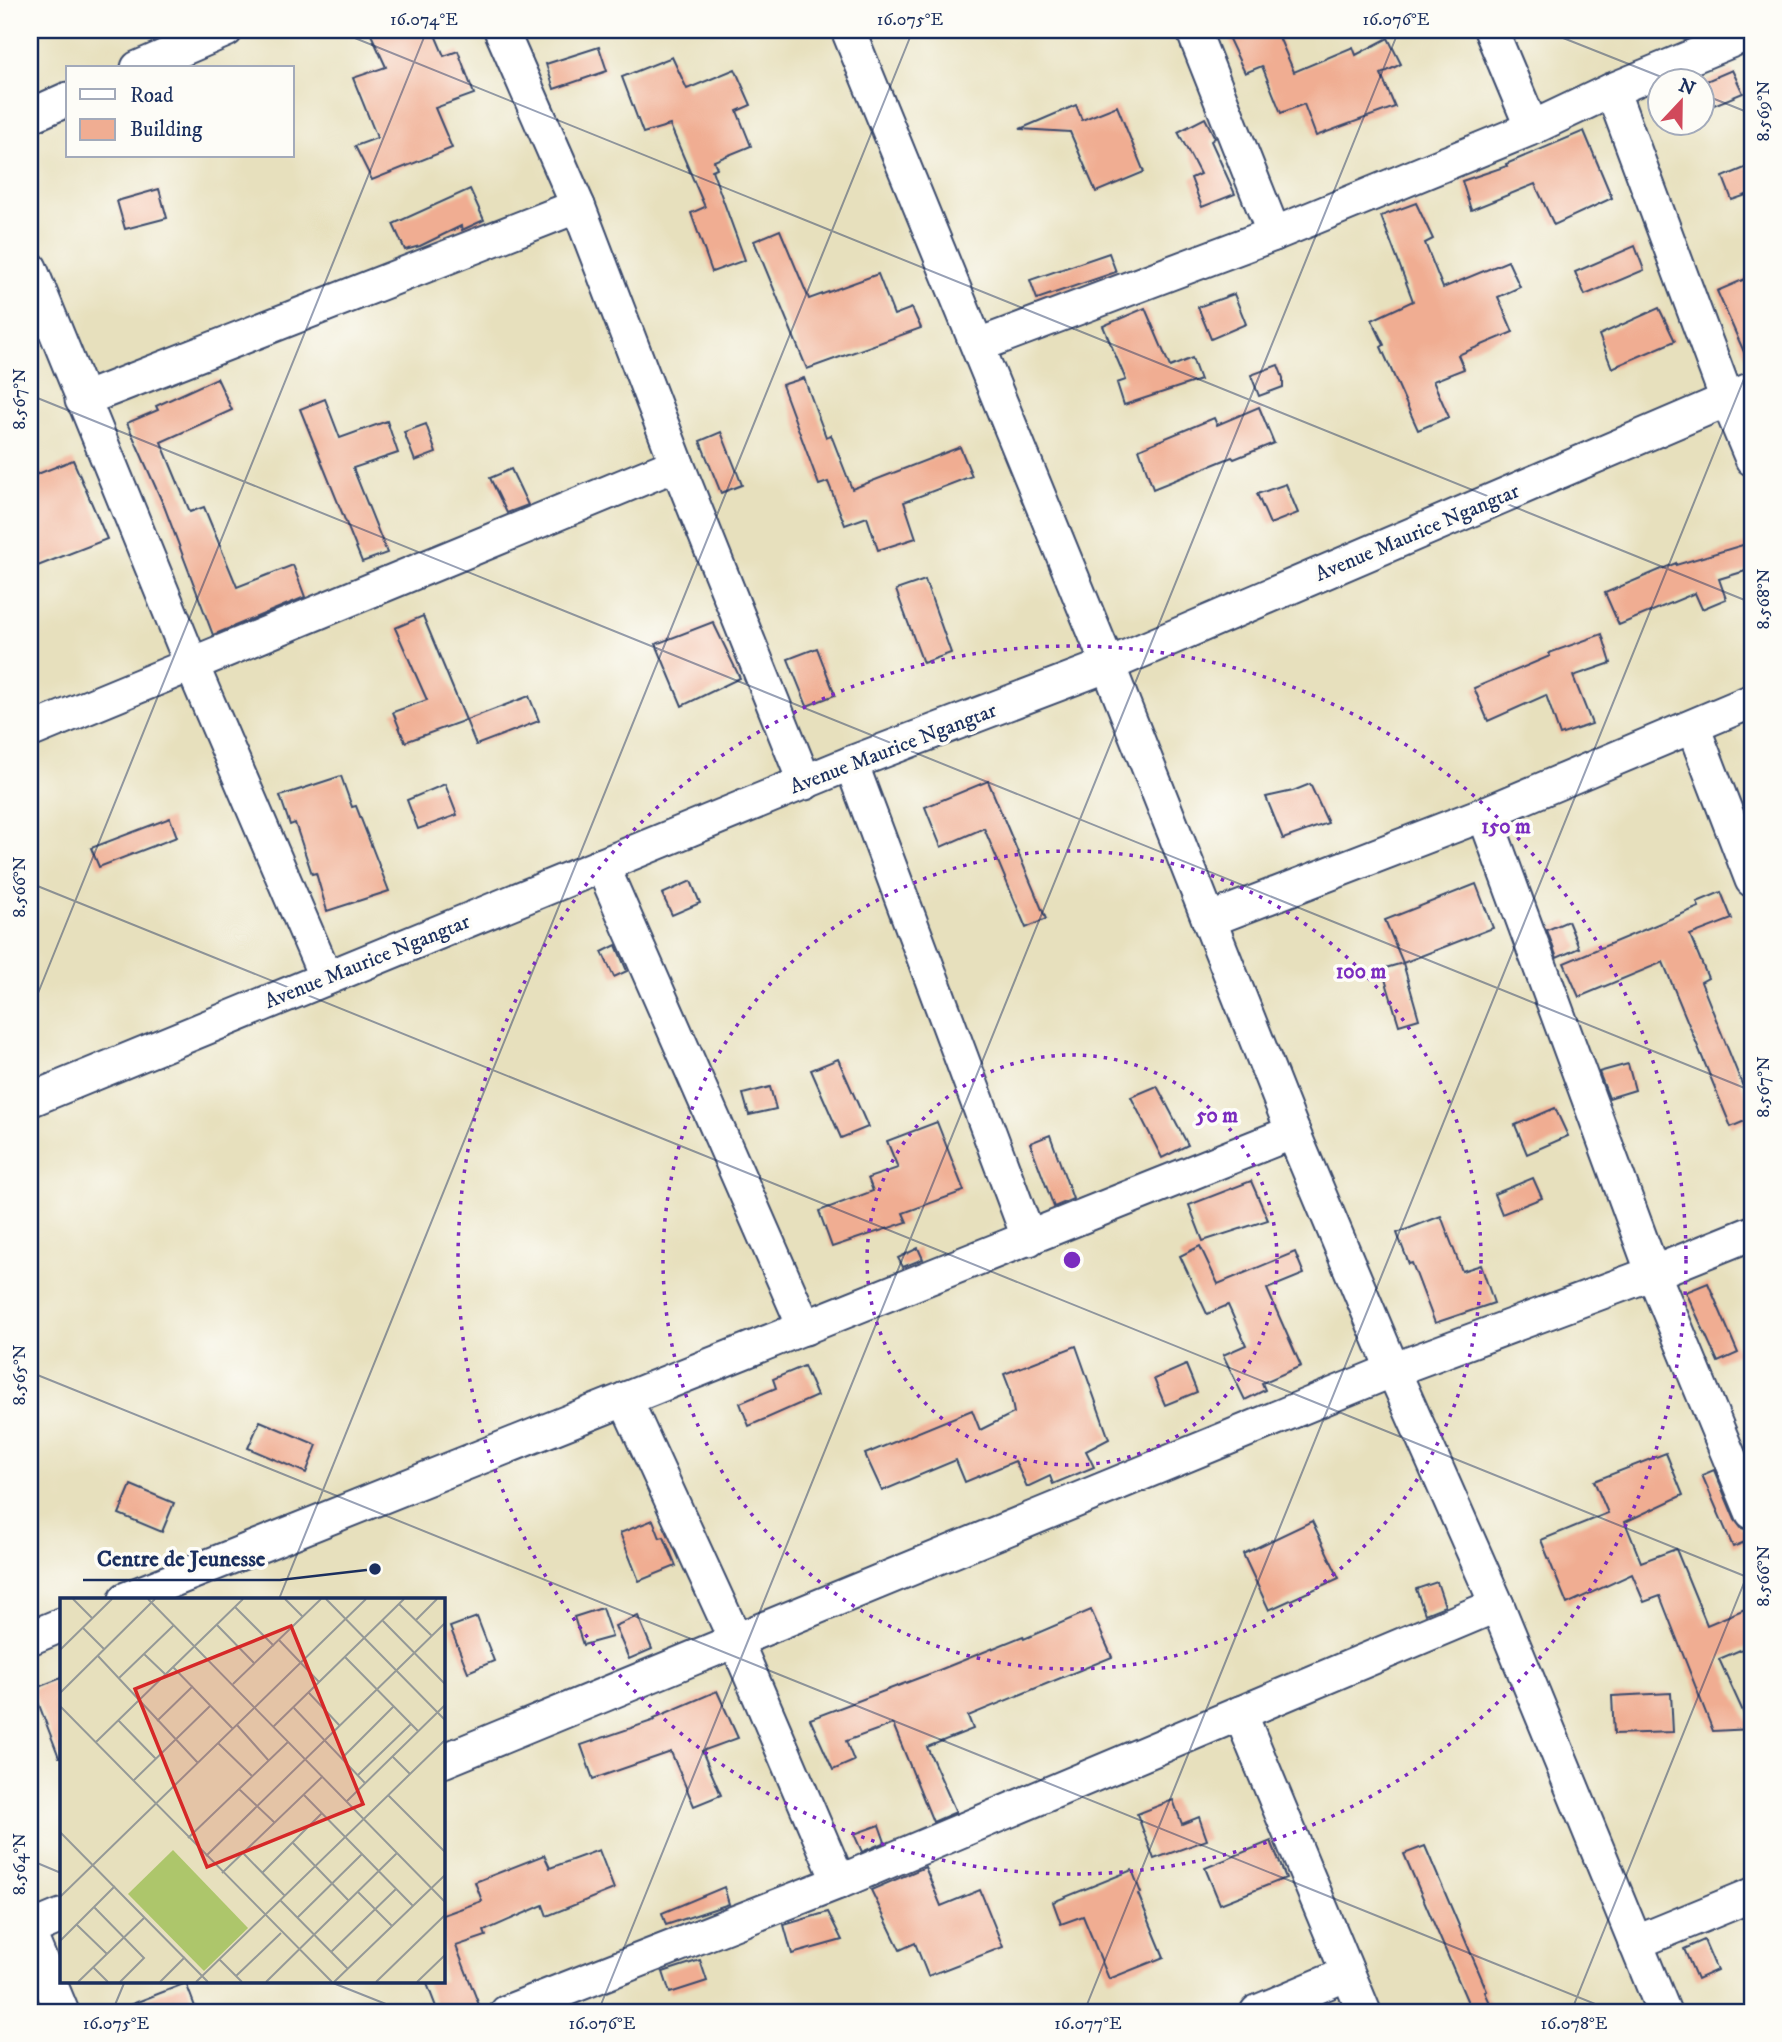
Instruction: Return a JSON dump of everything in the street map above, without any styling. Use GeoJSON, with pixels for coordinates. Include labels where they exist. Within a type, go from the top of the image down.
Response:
{"type":"FeatureCollection","features":[{"type":"Feature","properties":{"kind":"street"},"geometry":{"type":"LineString","coordinates":[[143,66],[226,30]]}},
{"type":"Feature","properties":{"kind":"street"},"geometry":{"type":"LineString","coordinates":[[502,30],[578,206],[677,464],[805,783]]}},
{"type":"Feature","properties":{"kind":"street"},"geometry":{"type":"LineString","coordinates":[[848,30],[979,345],[1293,1132],[1393,1370],[1497,1605],[1664,2012]]}},
{"type":"Feature","properties":{"kind":"street"},"geometry":{"type":"LineString","coordinates":[[1193,30],[1274,234]]}},
{"type":"Feature","properties":{"kind":"street"},"geometry":{"type":"LineString","coordinates":[[1491,30],[1532,128]]}},
{"type":"Feature","properties":{"kind":"street"},"geometry":{"type":"LineString","coordinates":[[979,345],[1274,234],[1532,128],[1612,90],[1752,32]]}},
{"type":"Feature","properties":{"kind":"street"},"geometry":{"type":"LineString","coordinates":[[1612,90],[1740,393],[1752,459]]}},
{"type":"Feature","properties":{"kind":"street"},"geometry":{"type":"LineString","coordinates":[[30,116],[66,100]]}},
{"type":"Feature","properties":{"kind":"street"},"geometry":{"type":"LineString","coordinates":[[82,400],[578,206]]}},
{"type":"Feature","properties":{"kind":"street"},"geometry":{"type":"LineString","coordinates":[[30,268],[191,663],[326,978]]}},
{"type":"Feature","properties":{"kind":"street","name":"Avenue Maurice Ngangtar"},"geometry":{"type":"LineString","coordinates":[[30,1100],[851,764],[1108,665],[1740,393]]}},
{"type":"Feature","properties":{"kind":"street"},"geometry":{"type":"LineString","coordinates":[[30,731],[677,464]]}},
{"type":"Feature","properties":{"kind":"street"},"geometry":{"type":"LineString","coordinates":[[1209,920],[1484,814],[1752,701]]}},
{"type":"Feature","properties":{"kind":"street"},"geometry":{"type":"LineString","coordinates":[[1693,727],[1752,880]]}},
{"type":"Feature","properties":{"kind":"street"},"geometry":{"type":"LineString","coordinates":[[851,764],[1029,1239]]}},
{"type":"Feature","properties":{"kind":"street"},"geometry":{"type":"LineString","coordinates":[[1484,814],[1653,1273],[1752,1510]]}},
{"type":"Feature","properties":{"kind":"street"},"geometry":{"type":"LineString","coordinates":[[602,865],[805,1328]]}},
{"type":"Feature","properties":{"kind":"street"},"geometry":{"type":"LineString","coordinates":[[128,1598],[1293,1132]]}},
{"type":"Feature","properties":{"kind":"street"},"geometry":{"type":"LineString","coordinates":[[444,1761],[1393,1370],[1752,1233]]}},
{"type":"Feature","properties":{"kind":"street"},"geometry":{"type":"LineString","coordinates":[[625,1399],[736,1641],[839,1882]]}},
{"type":"Feature","properties":{"kind":"street"},"geometry":{"type":"LineString","coordinates":[[507,2012],[839,1882],[1497,1605]]}},
{"type":"Feature","properties":{"kind":"street"},"geometry":{"type":"LineString","coordinates":[[30,1638],[60,1625]]}},
{"type":"Feature","properties":{"kind":"street"},"geometry":{"type":"LineString","coordinates":[[1240,1713],[1364,2012]]}},
{"type":"Feature","properties":{"kind":"street"},"geometry":{"type":"LineString","coordinates":[[1635,1943],[1752,1895]]}},
{"type":"Feature","properties":{"kind":"street"},"geometry":{"type":"LineString","coordinates":[[30,1929],[60,1916]]}},
{"type":"Feature","properties":{"kind":"street"},"geometry":{"type":"LineString","coordinates":[[30,1935],[62,2012]]}},
{"type":"Feature","properties":{"kind":"street"},"geometry":{"type":"LineString","coordinates":[[1257,2012],[1347,1974]]}},
{"type":"Feature","properties":{"kind":"building"},"geometry":{"type":"Polygon","coordinates":[[[369,30],[433,30],[444,56],[458,51],[474,94],[435,108],[452,148],[372,180],[355,146],[377,138],[353,78],[386,67],[369,30]]]}},
{"type":"Feature","properties":{"kind":"building"},"geometry":{"type":"Polygon","coordinates":[[[1244,30],[1276,30],[1294,72],[1353,47],[1356,55],[1388,38],[1401,64],[1381,74],[1395,107],[1316,136],[1304,104],[1281,113],[1262,66],[1245,73],[1228,37],[1244,30]]]}},
{"type":"Feature","properties":{"kind":"building"},"geometry":{"type":"Polygon","coordinates":[[[599,47],[607,71],[554,89],[546,64],[599,47]]]}},
{"type":"Feature","properties":{"kind":"building"},"geometry":{"type":"Polygon","coordinates":[[[672,57],[687,89],[735,69],[751,105],[737,111],[751,146],[714,161],[717,168],[712,170],[745,260],[712,272],[691,213],[705,207],[670,125],[643,133],[622,77],[672,57]]]}},
{"type":"Feature","properties":{"kind":"building"},"geometry":{"type":"Polygon","coordinates":[[[1732,70],[1743,93],[1716,104],[1716,77],[1732,70]]]}},
{"type":"Feature","properties":{"kind":"building"},"geometry":{"type":"Polygon","coordinates":[[[1076,105],[1082,120],[1117,106],[1144,172],[1096,192],[1070,132],[1020,129],[1076,105]]]}},
{"type":"Feature","properties":{"kind":"building"},"geometry":{"type":"Polygon","coordinates":[[[1205,118],[1215,138],[1211,141],[1235,194],[1202,207],[1191,178],[1200,174],[1178,132],[1205,118]]]}},
{"type":"Feature","properties":{"kind":"building"},"geometry":{"type":"Polygon","coordinates":[[[1584,131],[1612,198],[1554,225],[1535,184],[1471,210],[1462,181],[1507,166],[1506,164],[1584,131]]]}},
{"type":"Feature","properties":{"kind":"building"},"geometry":{"type":"Polygon","coordinates":[[[1752,165],[1752,193],[1732,200],[1723,177],[1752,165]]]}},
{"type":"Feature","properties":{"kind":"building"},"geometry":{"type":"Polygon","coordinates":[[[159,189],[167,218],[125,229],[117,201],[159,189]]]}},
{"type":"Feature","properties":{"kind":"building"},"geometry":{"type":"Polygon","coordinates":[[[470,189],[484,220],[462,230],[461,226],[420,246],[405,250],[393,224],[470,189]]]}},
{"type":"Feature","properties":{"kind":"building"},"geometry":{"type":"Polygon","coordinates":[[[1416,203],[1433,239],[1425,243],[1443,288],[1508,261],[1520,287],[1498,297],[1513,332],[1458,355],[1464,369],[1433,381],[1449,417],[1418,430],[1381,347],[1384,345],[1372,320],[1413,301],[1381,216],[1416,203]]]}},
{"type":"Feature","properties":{"kind":"building"},"geometry":{"type":"Polygon","coordinates":[[[780,230],[809,299],[878,274],[894,315],[912,308],[921,328],[807,369],[754,241],[780,230]]]}},
{"type":"Feature","properties":{"kind":"building"},"geometry":{"type":"Polygon","coordinates":[[[1635,246],[1644,270],[1585,295],[1575,272],[1635,246]]]}},
{"type":"Feature","properties":{"kind":"building"},"geometry":{"type":"Polygon","coordinates":[[[1109,253],[1116,272],[1037,299],[1030,280],[1109,253]]]}},
{"type":"Feature","properties":{"kind":"building"},"geometry":{"type":"Polygon","coordinates":[[[1752,276],[1752,370],[1717,291],[1752,276]]]}},
{"type":"Feature","properties":{"kind":"building"},"geometry":{"type":"Polygon","coordinates":[[[1234,294],[1246,324],[1211,339],[1198,307],[1234,294]]]}},
{"type":"Feature","properties":{"kind":"building"},"geometry":{"type":"Polygon","coordinates":[[[1145,308],[1170,367],[1192,358],[1200,380],[1124,405],[1117,383],[1126,380],[1103,326],[1145,308]]]}},
{"type":"Feature","properties":{"kind":"building"},"geometry":{"type":"Polygon","coordinates":[[[1659,308],[1675,341],[1612,368],[1599,335],[1659,308]]]}},
{"type":"Feature","properties":{"kind":"building"},"geometry":{"type":"Polygon","coordinates":[[[1278,365],[1283,387],[1259,396],[1251,375],[1278,365]]]}},
{"type":"Feature","properties":{"kind":"building"},"geometry":{"type":"Polygon","coordinates":[[[217,378],[232,410],[161,442],[190,512],[204,507],[237,587],[293,565],[305,597],[213,635],[164,506],[127,423],[158,410],[156,406],[217,378]]]}},
{"type":"Feature","properties":{"kind":"building"},"geometry":{"type":"Polygon","coordinates":[[[804,378],[826,437],[831,435],[852,489],[960,447],[972,476],[904,502],[916,538],[878,550],[867,517],[845,525],[828,482],[819,485],[782,385],[804,378]]]}},
{"type":"Feature","properties":{"kind":"building"},"geometry":{"type":"Polygon","coordinates":[[[325,399],[340,438],[387,421],[398,453],[353,468],[387,553],[362,562],[300,409],[325,399]]]}},
{"type":"Feature","properties":{"kind":"building"},"geometry":{"type":"Polygon","coordinates":[[[1259,407],[1274,443],[1153,489],[1139,449],[1214,418],[1217,425],[1259,407]]]}},
{"type":"Feature","properties":{"kind":"building"},"geometry":{"type":"Polygon","coordinates":[[[426,424],[436,453],[415,461],[404,432],[426,424]]]}},
{"type":"Feature","properties":{"kind":"building"},"geometry":{"type":"Polygon","coordinates":[[[721,432],[742,485],[721,493],[700,441],[721,432]]]}},
{"type":"Feature","properties":{"kind":"building"},"geometry":{"type":"Polygon","coordinates":[[[73,460],[107,539],[30,569],[30,477],[73,460]]]}},
{"type":"Feature","properties":{"kind":"building"},"geometry":{"type":"Polygon","coordinates":[[[511,469],[528,505],[507,513],[490,478],[511,469]]]}},
{"type":"Feature","properties":{"kind":"building"},"geometry":{"type":"Polygon","coordinates":[[[1286,484],[1298,513],[1270,524],[1257,494],[1286,484]]]}},
{"type":"Feature","properties":{"kind":"building"},"geometry":{"type":"Polygon","coordinates":[[[1746,544],[1752,569],[1719,579],[1726,599],[1702,609],[1695,593],[1619,625],[1605,593],[1676,563],[1746,544]]]}},
{"type":"Feature","properties":{"kind":"building"},"geometry":{"type":"Polygon","coordinates":[[[925,580],[951,653],[923,663],[896,590],[925,580]]]}},
{"type":"Feature","properties":{"kind":"building"},"geometry":{"type":"Polygon","coordinates":[[[423,616],[466,720],[405,742],[393,712],[427,700],[395,628],[423,616]]]}},
{"type":"Feature","properties":{"kind":"building"},"geometry":{"type":"Polygon","coordinates":[[[713,622],[740,678],[682,706],[656,644],[713,622]]]}},
{"type":"Feature","properties":{"kind":"building"},"geometry":{"type":"Polygon","coordinates":[[[1602,634],[1611,663],[1573,676],[1592,724],[1560,735],[1546,695],[1488,721],[1474,688],[1550,656],[1549,653],[1602,634]]]}},
{"type":"Feature","properties":{"kind":"building"},"geometry":{"type":"Polygon","coordinates":[[[817,648],[835,695],[807,706],[788,659],[817,648]]]}},
{"type":"Feature","properties":{"kind":"building"},"geometry":{"type":"Polygon","coordinates":[[[529,696],[539,721],[476,745],[466,720],[529,696]]]}},
{"type":"Feature","properties":{"kind":"building"},"geometry":{"type":"Polygon","coordinates":[[[341,776],[352,807],[356,806],[389,891],[327,911],[316,873],[312,874],[295,823],[290,825],[280,796],[341,776]]]}},
{"type":"Feature","properties":{"kind":"building"},"geometry":{"type":"Polygon","coordinates":[[[988,781],[1046,919],[1026,928],[984,828],[941,847],[925,807],[988,781]]]}},
{"type":"Feature","properties":{"kind":"building"},"geometry":{"type":"Polygon","coordinates":[[[445,784],[457,815],[418,829],[407,800],[445,784]]]}},
{"type":"Feature","properties":{"kind":"building"},"geometry":{"type":"Polygon","coordinates":[[[1310,784],[1328,823],[1283,839],[1266,797],[1310,784]]]}},
{"type":"Feature","properties":{"kind":"building"},"geometry":{"type":"Polygon","coordinates":[[[170,818],[177,837],[99,867],[91,848],[170,818]]]}},
{"type":"Feature","properties":{"kind":"building"},"geometry":{"type":"Polygon","coordinates":[[[691,881],[700,903],[672,915],[662,894],[691,881]]]}},
{"type":"Feature","properties":{"kind":"building"},"geometry":{"type":"Polygon","coordinates":[[[1476,884],[1493,928],[1403,963],[1385,920],[1476,884]]]}},
{"type":"Feature","properties":{"kind":"building"},"geometry":{"type":"Polygon","coordinates":[[[1721,892],[1732,919],[1690,935],[1708,978],[1701,982],[1752,1109],[1752,1118],[1731,1127],[1663,962],[1579,997],[1564,963],[1699,907],[1697,902],[1721,892]]]}},
{"type":"Feature","properties":{"kind":"building"},"geometry":{"type":"Polygon","coordinates":[[[1568,921],[1579,948],[1557,958],[1547,930],[1568,921]]]}},
{"type":"Feature","properties":{"kind":"building"},"geometry":{"type":"Polygon","coordinates":[[[616,945],[627,971],[614,977],[602,952],[616,945]]]}},
{"type":"Feature","properties":{"kind":"building"},"geometry":{"type":"Polygon","coordinates":[[[1403,963],[1419,1019],[1399,1025],[1382,969],[1403,963]]]}},
{"type":"Feature","properties":{"kind":"building"},"geometry":{"type":"Polygon","coordinates":[[[838,1059],[868,1127],[841,1138],[811,1070],[838,1059]]]}},
{"type":"Feature","properties":{"kind":"building"},"geometry":{"type":"Polygon","coordinates":[[[1628,1064],[1635,1090],[1609,1098],[1599,1072],[1628,1064]]]}},
{"type":"Feature","properties":{"kind":"building"},"geometry":{"type":"Polygon","coordinates":[[[1157,1086],[1188,1145],[1162,1158],[1131,1097],[1157,1086]]]}},
{"type":"Feature","properties":{"kind":"building"},"geometry":{"type":"Polygon","coordinates":[[[770,1087],[776,1109],[749,1115],[743,1094],[770,1087]]]}},
{"type":"Feature","properties":{"kind":"building"},"geometry":{"type":"Polygon","coordinates":[[[1555,1108],[1568,1136],[1527,1154],[1515,1125],[1555,1108]]]}},
{"type":"Feature","properties":{"kind":"building"},"geometry":{"type":"Polygon","coordinates":[[[937,1122],[964,1191],[903,1213],[907,1222],[832,1247],[819,1211],[873,1191],[868,1178],[898,1168],[887,1141],[937,1122]]]}},
{"type":"Feature","properties":{"kind":"building"},"geometry":{"type":"Polygon","coordinates":[[[1050,1135],[1073,1199],[1054,1207],[1030,1143],[1050,1135]]]}},
{"type":"Feature","properties":{"kind":"building"},"geometry":{"type":"Polygon","coordinates":[[[1533,1178],[1542,1198],[1502,1214],[1494,1194],[1533,1178]]]}},
{"type":"Feature","properties":{"kind":"building"},"geometry":{"type":"Polygon","coordinates":[[[1251,1181],[1268,1220],[1203,1241],[1189,1205],[1251,1181]]]}},
{"type":"Feature","properties":{"kind":"building"},"geometry":{"type":"Polygon","coordinates":[[[1441,1216],[1462,1271],[1481,1265],[1494,1303],[1435,1323],[1412,1263],[1409,1264],[1397,1233],[1441,1216]]]}},
{"type":"Feature","properties":{"kind":"building"},"geometry":{"type":"Polygon","coordinates":[[[1200,1246],[1218,1284],[1295,1252],[1304,1274],[1267,1289],[1301,1366],[1262,1383],[1265,1390],[1245,1400],[1223,1355],[1246,1345],[1228,1305],[1207,1314],[1180,1256],[1200,1246]]]}},
{"type":"Feature","properties":{"kind":"building"},"geometry":{"type":"Polygon","coordinates":[[[918,1248],[923,1259],[903,1267],[898,1258],[918,1248]]]}},
{"type":"Feature","properties":{"kind":"building"},"geometry":{"type":"Polygon","coordinates":[[[1708,1283],[1738,1353],[1718,1362],[1686,1292],[1708,1283]]]}},
{"type":"Feature","properties":{"kind":"building"},"geometry":{"type":"Polygon","coordinates":[[[1076,1346],[1109,1439],[1086,1451],[1094,1467],[1053,1484],[1050,1476],[1027,1487],[1015,1461],[965,1482],[956,1460],[882,1491],[865,1454],[972,1410],[980,1430],[1014,1413],[1004,1374],[1076,1346]]]}},
{"type":"Feature","properties":{"kind":"building"},"geometry":{"type":"Polygon","coordinates":[[[1186,1365],[1197,1392],[1165,1405],[1154,1379],[1186,1365]]]}},
{"type":"Feature","properties":{"kind":"building"},"geometry":{"type":"Polygon","coordinates":[[[804,1366],[817,1396],[749,1426],[740,1403],[776,1388],[773,1379],[804,1366]]]}},
{"type":"Feature","properties":{"kind":"building"},"geometry":{"type":"Polygon","coordinates":[[[260,1421],[317,1445],[306,1473],[248,1448],[260,1421]]]}},
{"type":"Feature","properties":{"kind":"building"},"geometry":{"type":"Polygon","coordinates":[[[1666,1453],[1683,1495],[1625,1522],[1641,1562],[1676,1549],[1707,1625],[1752,1606],[1752,1645],[1719,1659],[1751,1729],[1713,1731],[1660,1596],[1644,1602],[1632,1574],[1567,1604],[1541,1540],[1608,1513],[1594,1481],[1666,1453]]]}},
{"type":"Feature","properties":{"kind":"building"},"geometry":{"type":"Polygon","coordinates":[[[1714,1470],[1735,1520],[1741,1528],[1752,1531],[1752,1539],[1733,1547],[1702,1475],[1714,1470]]]}},
{"type":"Feature","properties":{"kind":"building"},"geometry":{"type":"Polygon","coordinates":[[[131,1485],[174,1503],[162,1532],[119,1514],[131,1485]]]}},
{"type":"Feature","properties":{"kind":"building"},"geometry":{"type":"Polygon","coordinates":[[[653,1520],[660,1538],[664,1537],[676,1566],[639,1581],[620,1533],[653,1520]]]}},
{"type":"Feature","properties":{"kind":"building"},"geometry":{"type":"Polygon","coordinates":[[[1312,1521],[1339,1578],[1269,1610],[1243,1554],[1312,1521]]]}},
{"type":"Feature","properties":{"kind":"building"},"geometry":{"type":"Polygon","coordinates":[[[1437,1582],[1445,1606],[1425,1614],[1416,1589],[1437,1582]]]}},
{"type":"Feature","properties":{"kind":"building"},"geometry":{"type":"Polygon","coordinates":[[[602,1608],[612,1637],[583,1645],[574,1617],[602,1608]]]}},
{"type":"Feature","properties":{"kind":"building"},"geometry":{"type":"Polygon","coordinates":[[[1091,1610],[1112,1657],[968,1716],[973,1729],[927,1747],[956,1812],[933,1822],[893,1724],[846,1741],[854,1761],[833,1770],[810,1719],[1023,1636],[1024,1639],[1091,1610]]]}},
{"type":"Feature","properties":{"kind":"building"},"geometry":{"type":"Polygon","coordinates":[[[638,1616],[652,1649],[629,1659],[615,1626],[638,1616]]]}},
{"type":"Feature","properties":{"kind":"building"},"geometry":{"type":"Polygon","coordinates":[[[477,1617],[494,1661],[468,1672],[450,1627],[477,1617]]]}},
{"type":"Feature","properties":{"kind":"building"},"geometry":{"type":"Polygon","coordinates":[[[60,1678],[60,1757],[59,1757],[33,1689],[60,1678]]]}},
{"type":"Feature","properties":{"kind":"building"},"geometry":{"type":"Polygon","coordinates":[[[717,1691],[738,1738],[702,1751],[721,1795],[694,1806],[671,1752],[593,1779],[581,1745],[655,1720],[654,1718],[717,1691]]]}},
{"type":"Feature","properties":{"kind":"building"},"geometry":{"type":"Polygon","coordinates":[[[1671,1693],[1673,1732],[1614,1734],[1612,1696],[1671,1693]]]}},
{"type":"Feature","properties":{"kind":"building"},"geometry":{"type":"Polygon","coordinates":[[[1173,1800],[1182,1824],[1199,1817],[1207,1840],[1154,1859],[1137,1814],[1173,1800]]]}},
{"type":"Feature","properties":{"kind":"building"},"geometry":{"type":"Polygon","coordinates":[[[879,1825],[885,1842],[862,1852],[854,1834],[879,1825]]]}},
{"type":"Feature","properties":{"kind":"building"},"geometry":{"type":"Polygon","coordinates":[[[1271,1841],[1286,1878],[1220,1904],[1205,1868],[1271,1841]]]}},
{"type":"Feature","properties":{"kind":"building"},"geometry":{"type":"Polygon","coordinates":[[[1425,1846],[1494,2012],[1472,2012],[1404,1854],[1425,1846]]]}},
{"type":"Feature","properties":{"kind":"building"},"geometry":{"type":"Polygon","coordinates":[[[599,1850],[614,1889],[547,1916],[543,1905],[484,1931],[486,1936],[456,1946],[479,2005],[462,2012],[438,2012],[426,1982],[444,1982],[444,1915],[482,1901],[475,1882],[544,1855],[550,1868],[599,1850]]]}},
{"type":"Feature","properties":{"kind":"building"},"geometry":{"type":"Polygon","coordinates":[[[925,1867],[941,1906],[980,1890],[1003,1947],[928,1976],[915,1943],[900,1950],[871,1890],[925,1867]]]}},
{"type":"Feature","properties":{"kind":"building"},"geometry":{"type":"Polygon","coordinates":[[[1132,1870],[1141,1893],[1138,1894],[1164,1957],[1109,1979],[1083,1916],[1061,1924],[1053,1902],[1132,1870]]]}},
{"type":"Feature","properties":{"kind":"building"},"geometry":{"type":"Polygon","coordinates":[[[724,1887],[729,1904],[666,1925],[662,1913],[724,1887]]]}},
{"type":"Feature","properties":{"kind":"building"},"geometry":{"type":"Polygon","coordinates":[[[828,1912],[842,1940],[792,1954],[784,1925],[828,1912]]]}},
{"type":"Feature","properties":{"kind":"building"},"geometry":{"type":"Polygon","coordinates":[[[1704,1940],[1717,1970],[1697,1979],[1684,1949],[1704,1940]]]}},
{"type":"Feature","properties":{"kind":"building"},"geometry":{"type":"Polygon","coordinates":[[[700,1960],[707,1981],[670,1993],[663,1972],[700,1960]]]}},
{"type":"Feature","properties":{"kind":"building"},"geometry":{"type":"Polygon","coordinates":[[[186,1983],[197,2012],[114,2012],[114,2011],[186,1983]]]}},
{"type":"Feature","properties":{"kind":"place","name":"Centre de Jeunesse"},"geometry":{"type":"Point","coordinates":[375,1569]}}]}
